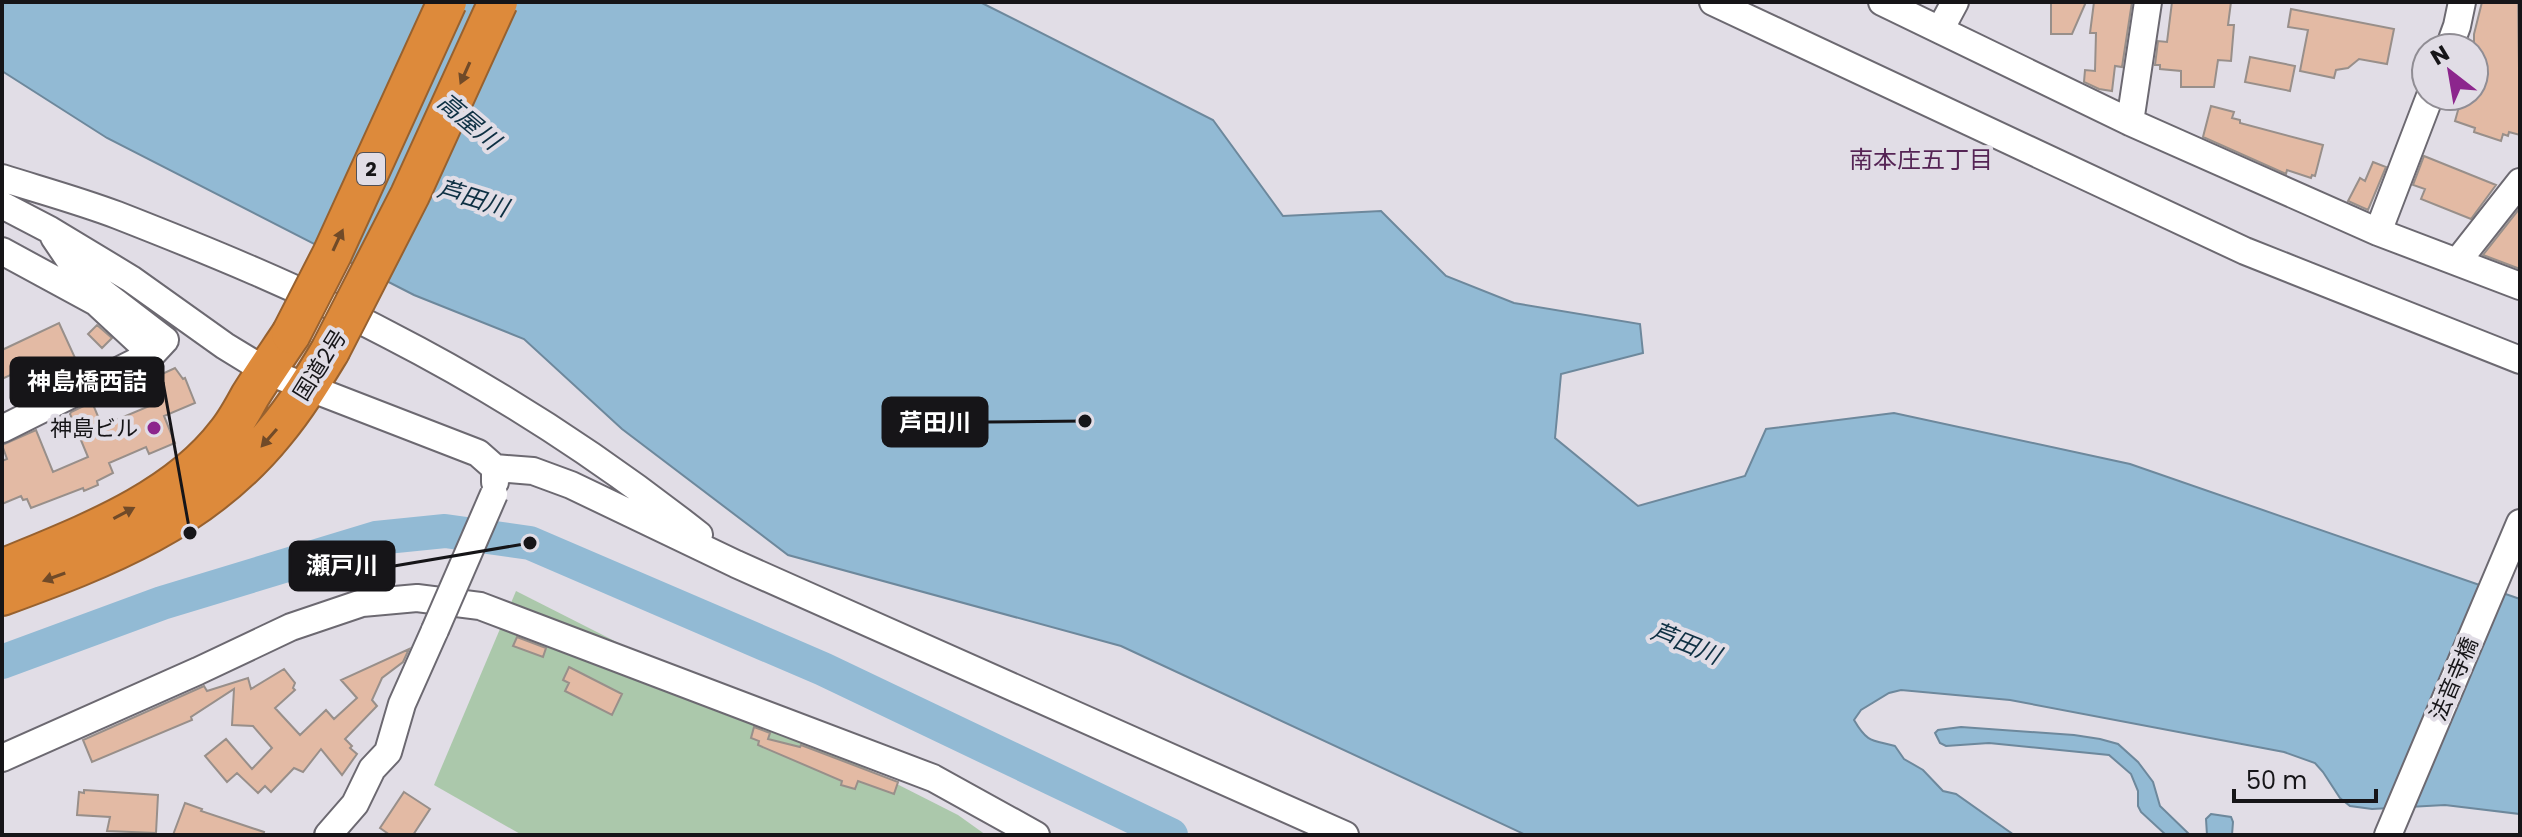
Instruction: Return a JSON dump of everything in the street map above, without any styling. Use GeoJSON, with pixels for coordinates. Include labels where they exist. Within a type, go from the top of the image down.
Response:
{"type":"FeatureCollection","features":[{"type":"Feature","properties":{"kind":"highway","name":"国道2号"},"geometry":{"type":"LineString","coordinates":[[2,569],[128,512],[169,487],[202,461],[228,433],[291,334],[332,254],[447,2]]}},
{"type":"Feature","properties":{"kind":"highway","name":"国道2号"},"geometry":{"type":"LineString","coordinates":[[2,596],[74,570],[175,521],[245,466],[276,432],[330,351],[410,195],[498,2]]}},
{"type":"Feature","properties":{"kind":"street"},"geometry":{"type":"LineString","coordinates":[[1713,2],[2245,251],[2520,360]]}},
{"type":"Feature","properties":{"kind":"street"},"geometry":{"type":"LineString","coordinates":[[1882,2],[2130,122],[2378,232],[2520,286]]}},
{"type":"Feature","properties":{"kind":"street"},"geometry":{"type":"LineString","coordinates":[[1940,30],[1955,2]]}},
{"type":"Feature","properties":{"kind":"street"},"geometry":{"type":"LineString","coordinates":[[2130,122],[2148,2]]}},
{"type":"Feature","properties":{"kind":"street"},"geometry":{"type":"LineString","coordinates":[[2455,32],[2462,2]]}},
{"type":"Feature","properties":{"kind":"street"},"geometry":{"type":"LineString","coordinates":[[2378,232],[2424,112]]}},
{"type":"Feature","properties":{"kind":"street"},"geometry":{"type":"LineString","coordinates":[[2,178],[142,225],[251,270],[389,334],[526,412],[635,487],[736,564]]}},
{"type":"Feature","properties":{"kind":"street"},"geometry":{"type":"LineString","coordinates":[[2457,262],[2520,182]]}},
{"type":"Feature","properties":{"kind":"street"},"geometry":{"type":"LineString","coordinates":[[2,205],[131,279],[225,346],[266,371],[478,453],[495,481]]}},
{"type":"Feature","properties":{"kind":"street"},"geometry":{"type":"LineString","coordinates":[[2,429],[152,354],[165,340],[79,274],[50,230]]}},
{"type":"Feature","properties":{"kind":"street"},"geometry":{"type":"LineString","coordinates":[[2,251],[96,302],[152,354]]}},
{"type":"Feature","properties":{"kind":"street"},"geometry":{"type":"LineString","coordinates":[[495,481],[533,471],[1345,835]]}},
{"type":"Feature","properties":{"kind":"street"},"geometry":{"type":"LineString","coordinates":[[328,835],[355,804],[372,769],[388,752],[402,704],[495,481]]}},
{"type":"Feature","properties":{"kind":"street"},"geometry":{"type":"LineString","coordinates":[[592,496],[622,496],[635,487]]}},
{"type":"Feature","properties":{"kind":"street","name":"法音寺橋"},"geometry":{"type":"LineString","coordinates":[[2388,835],[2520,523]]}},
{"type":"Feature","properties":{"kind":"street"},"geometry":{"type":"LineString","coordinates":[[2,758],[291,627],[362,603],[417,598],[480,606],[933,778],[1036,835]]}},
{"type":"Feature","properties":{"kind":"green space"},"geometry":{"type":"Polygon","coordinates":[[[516,591],[958,815],[986,835],[522,835],[434,785],[516,591]]]}},
{"type":"Feature","properties":{"kind":"water","name":"芦田川"},"geometry":{"type":"Polygon","coordinates":[[[2,2],[980,2],[1213,120],[1283,216],[1381,211],[1446,276],[1514,303],[1640,324],[1643,353],[1561,374],[1555,438],[1638,506],[1745,476],[1766,429],[1894,413],[2130,464],[2520,599],[2520,814],[2445,805],[2372,809],[2350,806],[2340,798],[2315,763],[2284,752],[2010,700],[1901,690],[1889,693],[1861,710],[1854,720],[1863,733],[1872,740],[1895,746],[1904,759],[1923,770],[1943,791],[1956,794],[2014,835],[1526,835],[1121,646],[788,555],[622,429],[524,339],[414,295],[107,138],[2,71],[2,2]]]}},
{"type":"Feature","properties":{"kind":"water"},"geometry":{"type":"Polygon","coordinates":[[[1961,727],[2074,735],[2118,744],[2138,762],[2153,782],[2160,806],[2190,835],[2166,835],[2141,812],[2138,791],[2131,774],[2109,755],[1989,743],[1946,746],[1940,743],[1935,733],[1961,727]]]}},
{"type":"Feature","properties":{"kind":"water"},"geometry":{"type":"Polygon","coordinates":[[[2211,814],[2231,817],[2232,835],[2207,835],[2206,819],[2211,814]]]}},
{"type":"Feature","properties":{"kind":"building"},"geometry":{"type":"Polygon","coordinates":[[[2051,2],[2086,2],[2072,34],[2051,34],[2051,2]]]}},
{"type":"Feature","properties":{"kind":"building"},"geometry":{"type":"Polygon","coordinates":[[[2094,2],[2132,2],[2122,67],[2115,66],[2112,91],[2084,82],[2085,70],[2095,71],[2096,33],[2090,33],[2094,2]]]}},
{"type":"Feature","properties":{"kind":"building"},"geometry":{"type":"Polygon","coordinates":[[[2172,2],[2231,2],[2228,25],[2234,25],[2231,61],[2218,60],[2214,87],[2181,87],[2181,71],[2160,69],[2160,65],[2155,65],[2158,41],[2167,42],[2172,2]]]}},
{"type":"Feature","properties":{"kind":"building"},"geometry":{"type":"Polygon","coordinates":[[[2482,2],[2518,2],[2520,135],[2509,132],[2508,136],[2503,134],[2501,141],[2474,132],[2475,128],[2455,121],[2458,112],[2490,112],[2490,32],[2474,32],[2482,2]]]}},
{"type":"Feature","properties":{"kind":"building"},"geometry":{"type":"Polygon","coordinates":[[[2291,9],[2394,29],[2387,64],[2359,59],[2348,68],[2336,70],[2334,78],[2300,71],[2308,30],[2288,27],[2291,9]]]}},
{"type":"Feature","properties":{"kind":"building"},"geometry":{"type":"Polygon","coordinates":[[[2250,57],[2295,66],[2290,91],[2245,82],[2250,57]]]}},
{"type":"Feature","properties":{"kind":"building"},"geometry":{"type":"Polygon","coordinates":[[[2211,106],[2234,112],[2232,118],[2240,120],[2240,123],[2323,145],[2315,176],[2311,178],[2287,170],[2286,174],[2203,137],[2211,106]]]}},
{"type":"Feature","properties":{"kind":"building"},"geometry":{"type":"Polygon","coordinates":[[[2424,156],[2496,185],[2471,219],[2421,199],[2425,189],[2413,185],[2424,156]]]}},
{"type":"Feature","properties":{"kind":"building"},"geometry":{"type":"Polygon","coordinates":[[[2373,162],[2386,167],[2368,210],[2348,201],[2360,178],[2365,181],[2373,162]]]}},
{"type":"Feature","properties":{"kind":"building"},"geometry":{"type":"Polygon","coordinates":[[[2520,208],[2520,269],[2483,255],[2520,208]]]}},
{"type":"Feature","properties":{"kind":"building"},"geometry":{"type":"Polygon","coordinates":[[[59,323],[76,360],[72,361],[76,369],[44,388],[32,365],[2,379],[2,350],[59,323]]]}},
{"type":"Feature","properties":{"kind":"building"},"geometry":{"type":"Polygon","coordinates":[[[97,325],[112,338],[102,348],[88,334],[97,325]]]}},
{"type":"Feature","properties":{"kind":"building"},"geometry":{"type":"Polygon","coordinates":[[[175,368],[185,378],[195,403],[164,416],[175,443],[149,454],[146,447],[109,463],[113,473],[84,491],[83,488],[31,508],[27,499],[23,500],[21,496],[2,504],[2,461],[7,459],[2,445],[36,430],[53,472],[88,457],[71,412],[92,402],[102,426],[159,402],[149,380],[175,368]]]}},
{"type":"Feature","properties":{"kind":"building"},"geometry":{"type":"Polygon","coordinates":[[[517,637],[546,648],[543,657],[513,646],[517,637]]]}},
{"type":"Feature","properties":{"kind":"building"},"geometry":{"type":"Polygon","coordinates":[[[409,649],[403,662],[382,678],[372,700],[377,706],[345,739],[357,754],[342,775],[321,749],[303,772],[294,768],[271,792],[265,786],[258,793],[237,773],[227,782],[205,756],[226,739],[252,769],[272,748],[253,726],[232,725],[234,689],[191,717],[192,720],[92,762],[83,740],[204,686],[207,691],[248,678],[251,689],[284,669],[295,683],[295,690],[275,708],[300,735],[326,710],[334,719],[357,698],[341,680],[409,649]]]}},
{"type":"Feature","properties":{"kind":"building"},"geometry":{"type":"Polygon","coordinates":[[[569,667],[622,694],[612,715],[565,691],[569,683],[563,680],[569,667]]]}},
{"type":"Feature","properties":{"kind":"building"},"geometry":{"type":"Polygon","coordinates":[[[754,727],[770,733],[768,739],[801,745],[898,782],[894,794],[858,781],[855,789],[841,785],[842,781],[758,745],[759,741],[751,738],[754,727]]]}},
{"type":"Feature","properties":{"kind":"building"},"geometry":{"type":"Polygon","coordinates":[[[84,790],[158,795],[156,833],[107,831],[110,817],[77,815],[79,792],[84,793],[84,790]]]}},
{"type":"Feature","properties":{"kind":"building"},"geometry":{"type":"Polygon","coordinates":[[[404,792],[430,809],[413,835],[390,835],[380,828],[404,792]]]}},
{"type":"Feature","properties":{"kind":"building"},"geometry":{"type":"Polygon","coordinates":[[[185,803],[264,832],[263,835],[173,835],[185,803]]]}},
{"type":"Feature","properties":{"kind":"waterway"},"geometry":{"type":"LineString","coordinates":[[2,662],[162,603],[376,538],[445,531],[530,543],[823,669],[1171,835]]}},
{"type":"Feature","properties":{"kind":"place","name":"芦田川"},"geometry":{"type":"Point","coordinates":[1085,421]}},
{"type":"Feature","properties":{"kind":"place","name":"神島ビル"},"geometry":{"type":"Point","coordinates":[154,428]}},
{"type":"Feature","properties":{"kind":"place","name":"神島橋西詰"},"geometry":{"type":"Point","coordinates":[190,533]}},
{"type":"Feature","properties":{"kind":"place","name":"瀬戸川"},"geometry":{"type":"Point","coordinates":[530,543]}},
{"type":"Feature","properties":{"kind":"district","name":"南本庄五丁目"},"geometry":{"type":"Point","coordinates":[1921,159]}},
{"type":"Feature","properties":{"kind":"water label","name":"高屋川"},"geometry":{"type":"Point","coordinates":[469,121]}}]}
